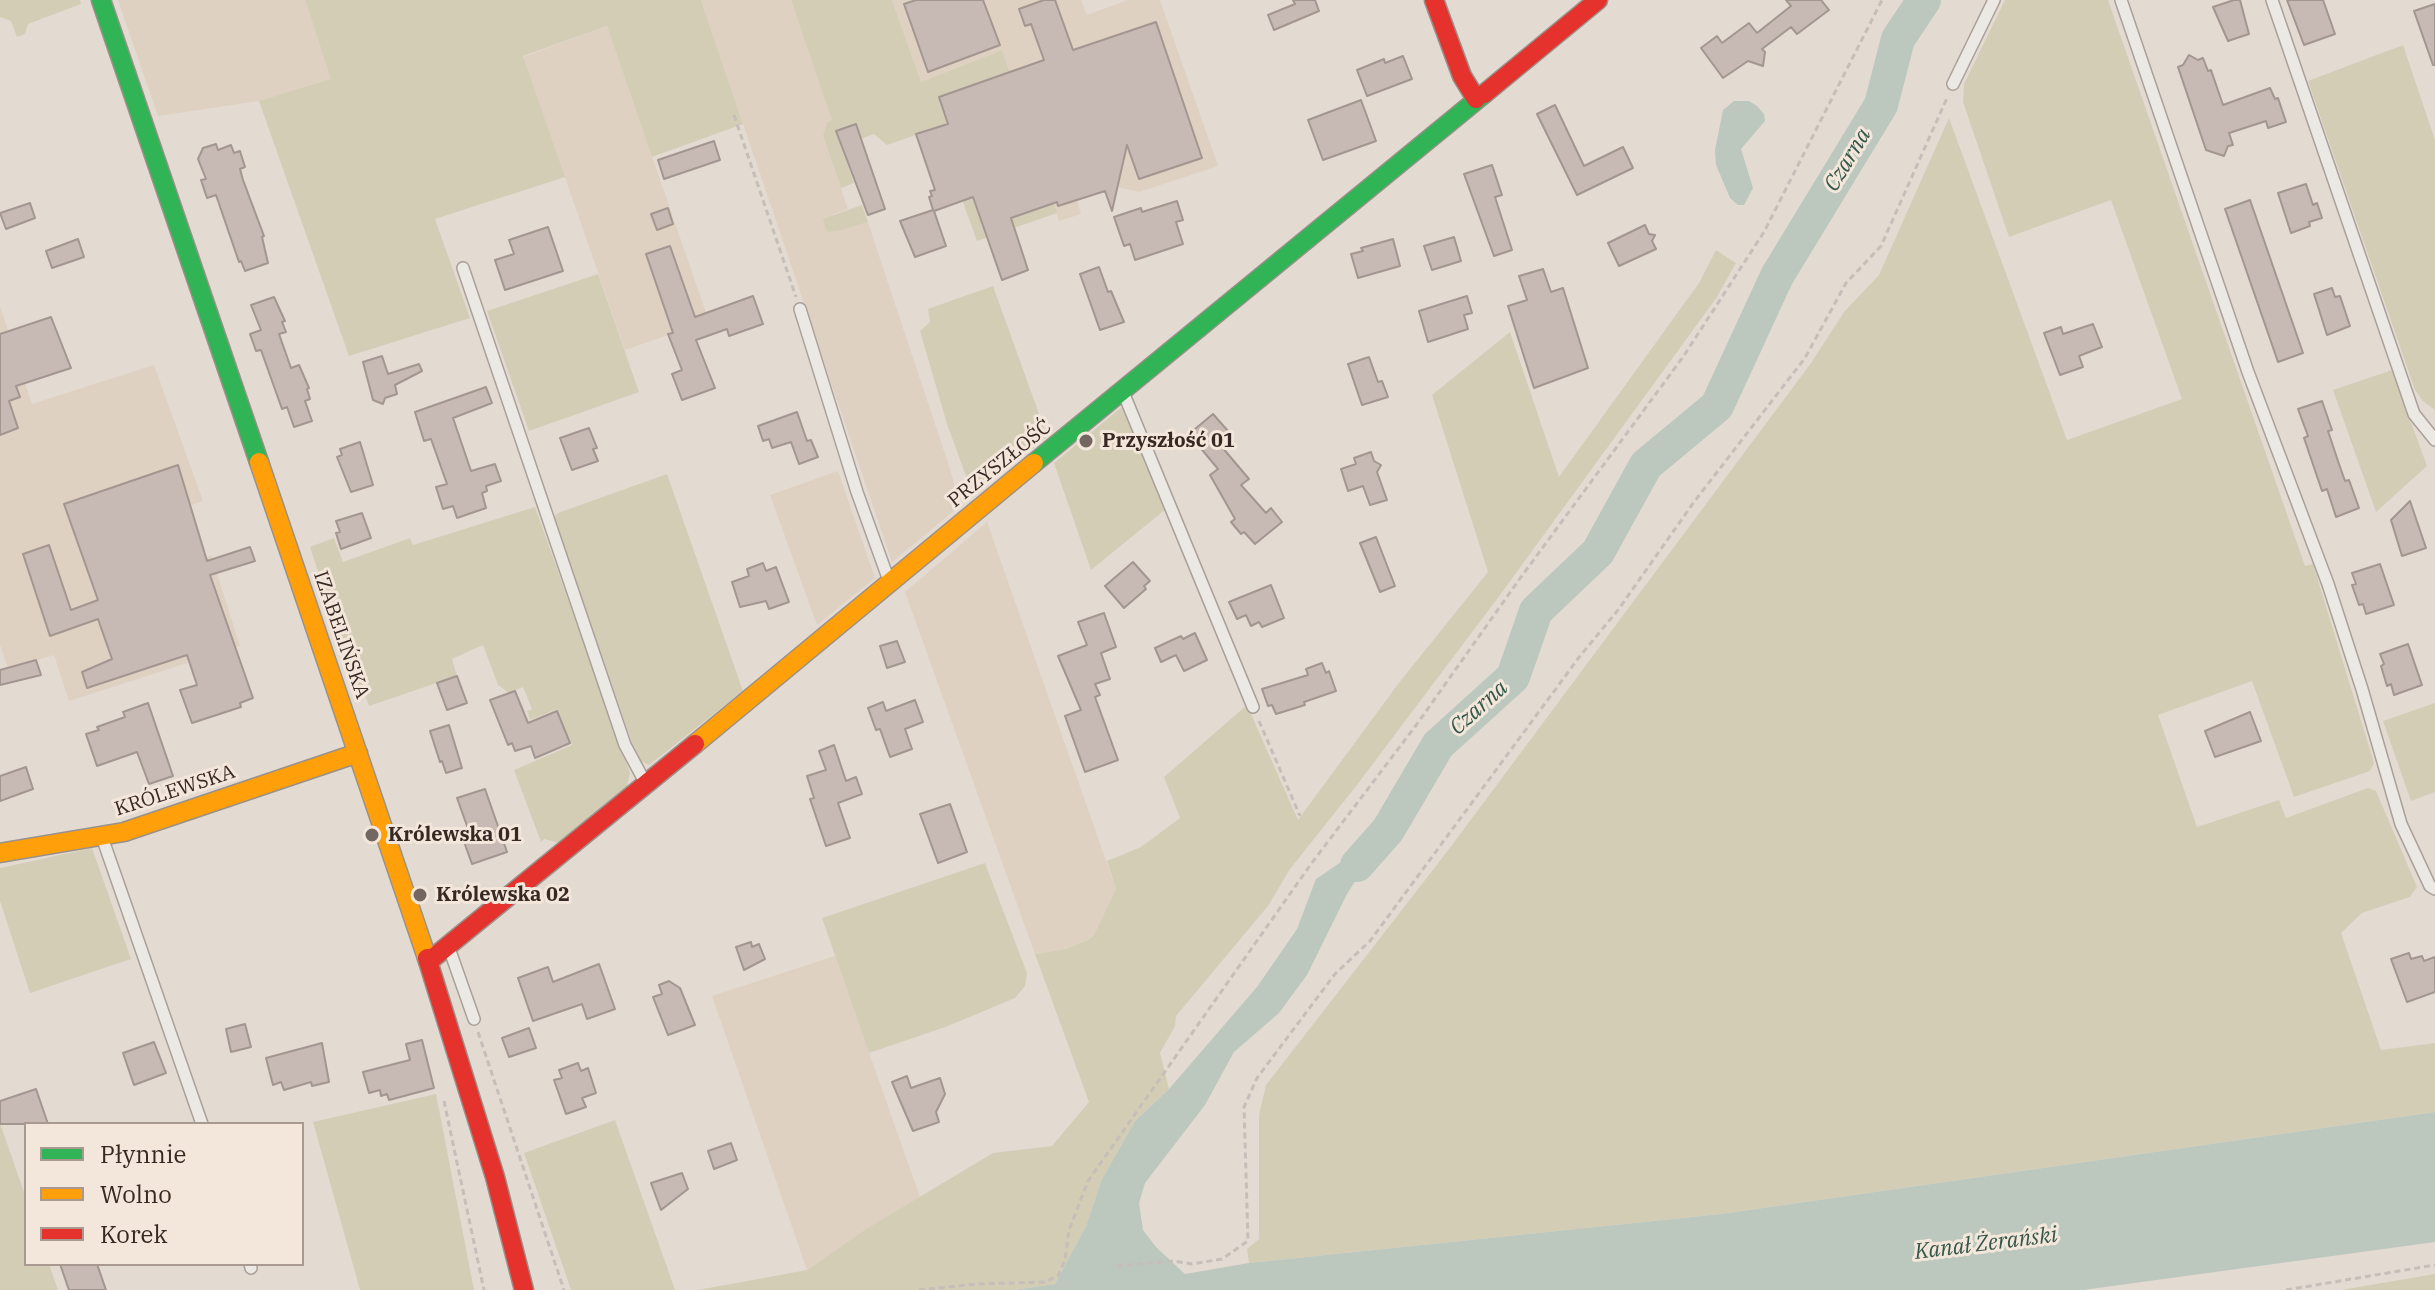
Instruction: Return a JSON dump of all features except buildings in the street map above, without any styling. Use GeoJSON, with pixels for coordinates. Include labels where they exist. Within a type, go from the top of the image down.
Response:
{"type":"FeatureCollection","features":[{"type":"Feature","properties":{"kind":"street","name":"IZABELIŃSKA"},"geometry":{"type":"LineString","coordinates":[[101,0],[428,962],[495,1177],[524,1290]]}},
{"type":"Feature","properties":{"kind":"street"},"geometry":{"type":"LineString","coordinates":[[1434,0],[1462,76],[1476,99]]}},
{"type":"Feature","properties":{"kind":"street","name":"PRZYSZŁOŚĆ"},"geometry":{"type":"LineString","coordinates":[[428,962],[1598,0]]}},
{"type":"Feature","properties":{"kind":"street","name":"KRÓLEWSKA"},"geometry":{"type":"LineString","coordinates":[[0,853],[124,832],[358,753]]}},
{"type":"Feature","properties":{"kind":"lane"},"geometry":{"type":"LineString","coordinates":[[1953,84],[1994,0]]}},
{"type":"Feature","properties":{"kind":"lane"},"geometry":{"type":"LineString","coordinates":[[2121,0],[2248,372],[2328,584],[2401,824],[2430,886],[2435,889]]}},
{"type":"Feature","properties":{"kind":"lane"},"geometry":{"type":"LineString","coordinates":[[2272,0],[2414,414],[2435,440]]}},
{"type":"Feature","properties":{"kind":"lane"},"geometry":{"type":"LineString","coordinates":[[463,268],[625,745],[646,785]]}},
{"type":"Feature","properties":{"kind":"lane"},"geometry":{"type":"LineString","coordinates":[[800,309],[857,492],[889,582]]}},
{"type":"Feature","properties":{"kind":"lane"},"geometry":{"type":"LineString","coordinates":[[1123,392],[1253,707]]}},
{"type":"Feature","properties":{"kind":"lane"},"geometry":{"type":"LineString","coordinates":[[102,836],[201,1122]]}},
{"type":"Feature","properties":{"kind":"lane"},"geometry":{"type":"LineString","coordinates":[[448,945],[474,1019]]}},
{"type":"Feature","properties":{"kind":"path"},"geometry":{"type":"LineString","coordinates":[[919,1290],[1045,1282],[1058,1276],[1065,1260],[1069,1230],[1088,1181],[1311,864],[1417,724],[1708,319],[1764,232],[1882,0]]}},
{"type":"Feature","properties":{"kind":"path"},"geometry":{"type":"LineString","coordinates":[[1117,1266],[1174,1261],[1192,1264],[1222,1259],[1248,1241],[1244,1107],[1257,1078],[1335,974],[1370,941],[1580,656],[1618,610],[1694,502],[1805,358],[1846,283],[1881,246],[1953,84]]}},
{"type":"Feature","properties":{"kind":"path"},"geometry":{"type":"LineString","coordinates":[[734,115],[800,309]]}},
{"type":"Feature","properties":{"kind":"path"},"geometry":{"type":"LineString","coordinates":[[1253,707],[1300,816]]}},
{"type":"Feature","properties":{"kind":"path"},"geometry":{"type":"LineString","coordinates":[[474,1019],[564,1290]]}},
{"type":"Feature","properties":{"kind":"path"},"geometry":{"type":"LineString","coordinates":[[444,1102],[484,1290]]}},
{"type":"Feature","properties":{"kind":"path"},"geometry":{"type":"LineString","coordinates":[[2286,1290],[2435,1265]]}},
{"type":"Feature","properties":{"kind":"shaded area"},"geometry":{"type":"Polygon","coordinates":[[[0,0],[80,0],[81,4],[28,24],[25,34],[17,37],[11,21],[0,17],[0,0]]]}},
{"type":"Feature","properties":{"kind":"shaded area"},"geometry":{"type":"Polygon","coordinates":[[[118,0],[305,0],[332,80],[259,101],[158,116],[118,0]]]}},
{"type":"Feature","properties":{"kind":"shaded area"},"geometry":{"type":"Polygon","coordinates":[[[305,0],[701,0],[743,124],[652,157],[607,26],[523,56],[565,177],[435,219],[470,318],[349,356],[259,101],[331,79],[305,0]]]}},
{"type":"Feature","properties":{"kind":"shaded area"},"geometry":{"type":"Polygon","coordinates":[[[701,0],[791,0],[833,120],[823,136],[848,209],[832,215],[829,232],[868,222],[954,483],[955,510],[892,562],[701,0]]]}},
{"type":"Feature","properties":{"kind":"shaded area"},"geometry":{"type":"Polygon","coordinates":[[[791,0],[892,0],[921,82],[1002,50],[1057,213],[977,241],[936,128],[887,145],[874,134],[861,139],[856,124],[836,131],[854,183],[841,188],[823,136],[827,123],[832,120],[791,0]]]}},
{"type":"Feature","properties":{"kind":"shaded area"},"geometry":{"type":"Polygon","coordinates":[[[892,0],[1081,0],[1087,15],[1128,0],[1160,0],[1218,166],[1139,192],[1118,187],[1077,200],[1081,214],[1059,221],[1002,50],[921,82],[892,0]]]}},
{"type":"Feature","properties":{"kind":"shaded area"},"geometry":{"type":"Polygon","coordinates":[[[2005,0],[2108,0],[2305,566],[2313,564],[2374,763],[2370,771],[2294,797],[2252,681],[2158,715],[2197,827],[2279,800],[2286,818],[2368,788],[2376,791],[2417,887],[2410,897],[2362,913],[2341,933],[2381,1050],[2435,1043],[2435,1112],[1721,1214],[1249,1263],[1247,1249],[1259,1239],[1259,1115],[1266,1085],[1446,853],[1811,363],[1844,312],[1879,275],[1949,118],[2067,440],[2182,399],[2111,200],[2009,237],[1963,102],[1964,84],[2005,0]]]}},
{"type":"Feature","properties":{"kind":"shaded area"},"geometry":{"type":"Polygon","coordinates":[[[607,26],[713,333],[673,348],[668,335],[625,350],[523,57],[607,26]]]}},
{"type":"Feature","properties":{"kind":"shaded area"},"geometry":{"type":"Polygon","coordinates":[[[2403,45],[2435,140],[2435,410],[2415,390],[2308,81],[2403,45]]]}},
{"type":"Feature","properties":{"kind":"shaded area"},"geometry":{"type":"Polygon","coordinates":[[[862,205],[868,222],[828,232],[823,219],[862,205]]]}},
{"type":"Feature","properties":{"kind":"shaded area"},"geometry":{"type":"Polygon","coordinates":[[[1716,250],[1736,263],[1717,297],[1500,595],[1290,869],[1268,906],[1176,1016],[1175,1026],[1160,1053],[1169,1089],[1135,1121],[1102,1179],[1086,1226],[1055,1284],[1013,1290],[698,1290],[807,1270],[866,1229],[993,1153],[1052,1146],[1089,1102],[1035,954],[1066,949],[1094,935],[1116,889],[1107,861],[1141,847],[1180,818],[1164,777],[1247,705],[1298,820],[1398,684],[1488,572],[1432,395],[1510,332],[1559,477],[1699,283],[1716,250]]]}},
{"type":"Feature","properties":{"kind":"shaded area"},"geometry":{"type":"Polygon","coordinates":[[[598,274],[639,392],[529,431],[487,311],[598,274]]]}},
{"type":"Feature","properties":{"kind":"shaded area"},"geometry":{"type":"Polygon","coordinates":[[[993,286],[1047,436],[980,490],[972,486],[966,476],[920,331],[930,322],[928,309],[993,286]]]}},
{"type":"Feature","properties":{"kind":"shaded area"},"geometry":{"type":"Polygon","coordinates":[[[0,306],[32,404],[154,365],[203,501],[160,516],[178,567],[211,555],[240,646],[69,701],[54,655],[8,668],[0,645],[0,306]]]}},
{"type":"Feature","properties":{"kind":"shaded area"},"geometry":{"type":"Polygon","coordinates":[[[2392,370],[2427,466],[2376,512],[2333,390],[2392,370]]]}},
{"type":"Feature","properties":{"kind":"shaded area"},"geometry":{"type":"Polygon","coordinates":[[[1122,407],[1166,509],[1091,570],[1054,463],[1122,407]]]}},
{"type":"Feature","properties":{"kind":"shaded area"},"geometry":{"type":"Polygon","coordinates":[[[838,471],[875,578],[817,625],[770,495],[838,471]]]}},
{"type":"Feature","properties":{"kind":"shaded area"},"geometry":{"type":"Polygon","coordinates":[[[667,474],[743,691],[649,765],[641,761],[632,743],[554,517],[667,474]]]}},
{"type":"Feature","properties":{"kind":"shaded area"},"geometry":{"type":"Polygon","coordinates":[[[535,507],[630,773],[627,787],[560,843],[544,839],[541,842],[514,770],[572,745],[557,709],[530,720],[527,711],[532,709],[523,687],[509,693],[498,685],[483,645],[452,659],[457,676],[369,706],[365,695],[360,696],[310,547],[334,538],[343,562],[410,538],[413,545],[535,507]]]}},
{"type":"Feature","properties":{"kind":"shaded area"},"geometry":{"type":"Polygon","coordinates":[[[987,522],[1116,889],[1094,935],[1088,940],[1066,949],[1035,954],[905,592],[987,522]]]}},
{"type":"Feature","properties":{"kind":"shaded area"},"geometry":{"type":"Polygon","coordinates":[[[2435,703],[2435,792],[2411,801],[2383,721],[2435,703]]]}},
{"type":"Feature","properties":{"kind":"shaded area"},"geometry":{"type":"Polygon","coordinates":[[[92,848],[131,959],[30,993],[0,901],[0,868],[92,848]]]}},
{"type":"Feature","properties":{"kind":"shaded area"},"geometry":{"type":"Polygon","coordinates":[[[985,863],[1027,973],[1025,986],[1015,998],[948,1026],[869,1053],[822,918],[985,863]]]}},
{"type":"Feature","properties":{"kind":"shaded area"},"geometry":{"type":"Polygon","coordinates":[[[835,956],[920,1197],[866,1229],[807,1270],[712,996],[835,956]]]}},
{"type":"Feature","properties":{"kind":"shaded area"},"geometry":{"type":"Polygon","coordinates":[[[436,1094],[474,1290],[360,1290],[313,1122],[436,1094]]]}},
{"type":"Feature","properties":{"kind":"shaded area"},"geometry":{"type":"Polygon","coordinates":[[[615,1120],[675,1290],[571,1290],[524,1153],[615,1120]]]}},
{"type":"Feature","properties":{"kind":"shaded area"},"geometry":{"type":"Polygon","coordinates":[[[0,1123],[24,1192],[24,1266],[50,1266],[58,1290],[0,1290],[0,1123]]]}},
{"type":"Feature","properties":{"kind":"shaded area"},"geometry":{"type":"Polygon","coordinates":[[[2435,1274],[2435,1290],[2341,1290],[2435,1274]]]}},
{"type":"Feature","properties":{"kind":"water"},"geometry":{"type":"Polygon","coordinates":[[[1734,101],[1749,101],[1757,106],[1764,114],[1765,121],[1741,149],[1753,188],[1744,205],[1738,205],[1730,198],[1716,165],[1715,150],[1723,110],[1734,101]]]}},
{"type":"Feature","properties":{"kind":"water","name":"Kanał Żerański"},"geometry":{"type":"Polygon","coordinates":[[[1388,830],[1347,894],[1307,975],[1279,1013],[1234,1052],[1205,1105],[1145,1183],[1139,1203],[1143,1230],[1185,1274],[1249,1263],[1721,1214],[2435,1112],[2435,1242],[2083,1290],[1013,1290],[1055,1284],[1086,1226],[1102,1179],[1135,1121],[1169,1089],[1257,987],[1297,929],[1316,879],[1388,830]]]}},
{"type":"Feature","properties":{"kind":"waterway","name":"Czarna"},"geometry":{"type":"LineString","coordinates":[[1357,865],[1388,830],[1438,745],[1513,677],[1536,611],[1598,552],[1646,465],[1717,406],[1777,276],[1881,105],[1898,39],[1924,0]]}},
{"type":"Feature","properties":{"kind":"traffic: fast"},"geometry":{"type":"LineString","coordinates":[[101,0],[259,462]]}},
{"type":"Feature","properties":{"kind":"traffic: fast"},"geometry":{"type":"LineString","coordinates":[[1034,463],[1484,94]]}},
{"type":"Feature","properties":{"kind":"traffic: slow"},"geometry":{"type":"LineString","coordinates":[[259,462],[427,958]]}},
{"type":"Feature","properties":{"kind":"traffic: slow"},"geometry":{"type":"LineString","coordinates":[[695,744],[1034,463]]}},
{"type":"Feature","properties":{"kind":"traffic: slow"},"geometry":{"type":"LineString","coordinates":[[0,853],[124,832],[358,753]]}},
{"type":"Feature","properties":{"kind":"traffic: jam"},"geometry":{"type":"LineString","coordinates":[[1434,0],[1462,76],[1476,99]]}},
{"type":"Feature","properties":{"kind":"traffic: jam"},"geometry":{"type":"LineString","coordinates":[[1484,94],[1598,0]]}},
{"type":"Feature","properties":{"kind":"traffic: jam"},"geometry":{"type":"LineString","coordinates":[[428,962],[695,744]]}},
{"type":"Feature","properties":{"kind":"traffic: jam"},"geometry":{"type":"LineString","coordinates":[[427,958],[495,1177],[524,1290]]}},
{"type":"Feature","properties":{"kind":"place","name":"Przyszłość 01"},"geometry":{"type":"Point","coordinates":[1086,441]}},
{"type":"Feature","properties":{"kind":"place","name":"Królewska 01"},"geometry":{"type":"Point","coordinates":[372,835]}},
{"type":"Feature","properties":{"kind":"place","name":"Królewska 02"},"geometry":{"type":"Point","coordinates":[420,895]}}]}
